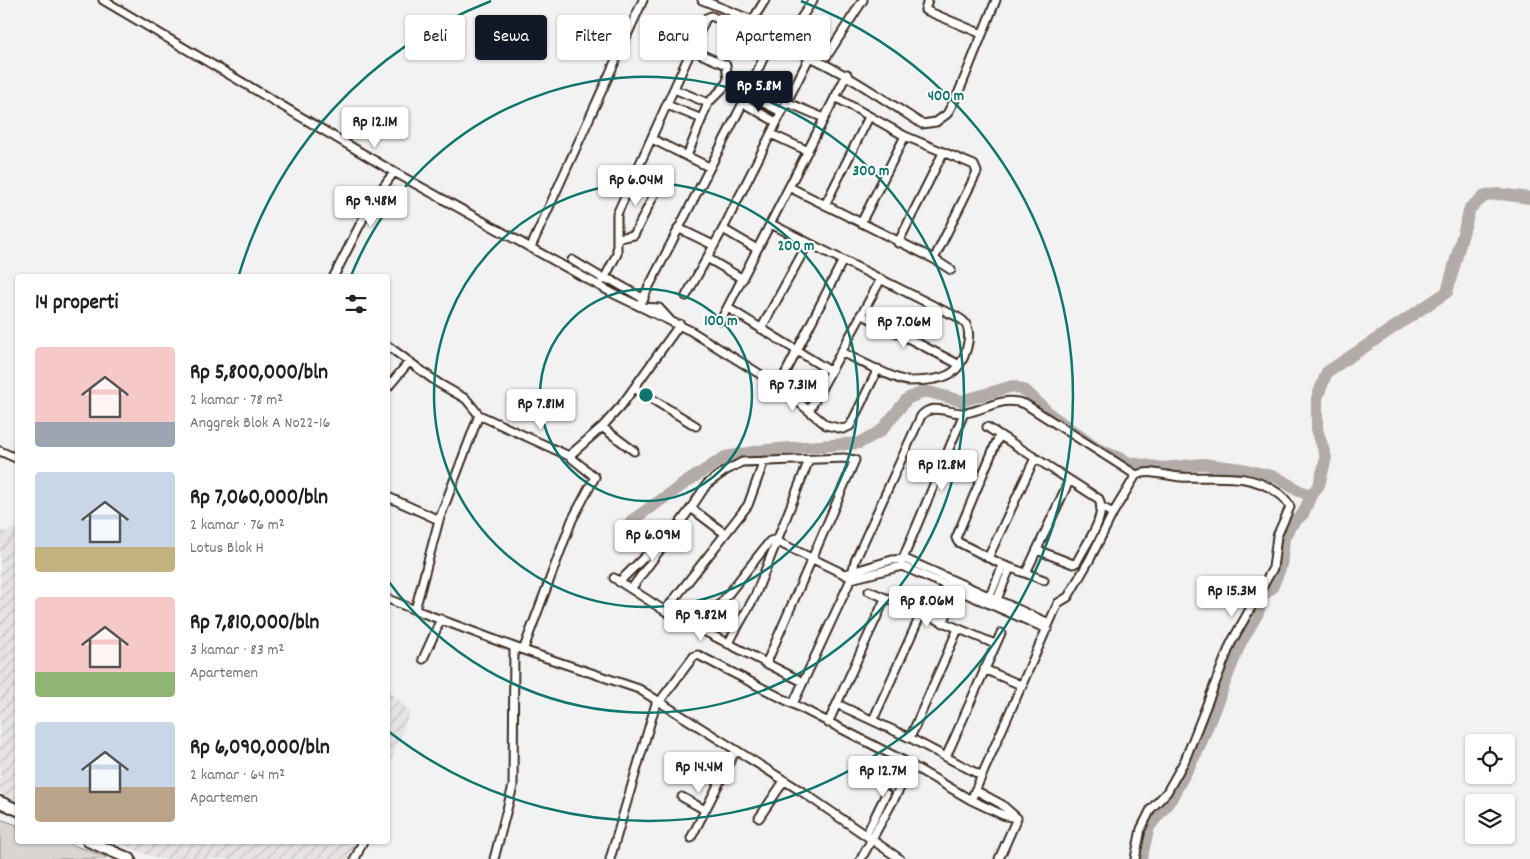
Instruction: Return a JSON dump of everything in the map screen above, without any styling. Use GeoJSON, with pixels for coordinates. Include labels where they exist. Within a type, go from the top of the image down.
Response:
{"type":"FeatureCollection","features":[{"type":"Feature","properties":{"kind":"main road"},"geometry":{"type":"LineString","coordinates":[[0,802],[15,809]]}},
{"type":"Feature","properties":{"kind":"main road"},"geometry":{"type":"LineString","coordinates":[[95,844],[130,859]]}},
{"type":"Feature","properties":{"kind":"street"},"geometry":{"type":"LineString","coordinates":[[103,0],[394,172],[640,307],[659,308],[670,320],[680,324],[780,386],[826,425],[843,429],[850,426],[878,369]]}},
{"type":"Feature","properties":{"kind":"street"},"geometry":{"type":"LineString","coordinates":[[531,247],[644,0]]}},
{"type":"Feature","properties":{"kind":"street"},"geometry":{"type":"LineString","coordinates":[[702,0],[716,3],[740,15]]}},
{"type":"Feature","properties":{"kind":"street"},"geometry":{"type":"LineString","coordinates":[[756,15],[765,0]]}},
{"type":"Feature","properties":{"kind":"street"},"geometry":{"type":"LineString","coordinates":[[803,15],[813,0]]}},
{"type":"Feature","properties":{"kind":"street"},"geometry":{"type":"LineString","coordinates":[[830,53],[863,0]]}},
{"type":"Feature","properties":{"kind":"street"},"geometry":{"type":"LineString","coordinates":[[928,0],[925,10],[982,34]]}},
{"type":"Feature","properties":{"kind":"street"},"geometry":{"type":"LineString","coordinates":[[818,60],[847,74],[922,124],[936,122],[946,114],[958,94],[996,0]]}},
{"type":"Feature","properties":{"kind":"street"},"geometry":{"type":"LineString","coordinates":[[687,156],[708,103],[724,87],[728,72],[726,66],[707,57]]}},
{"type":"Feature","properties":{"kind":"street"},"geometry":{"type":"LineString","coordinates":[[595,283],[604,279],[617,254],[617,214],[687,60]]}},
{"type":"Feature","properties":{"kind":"street"},"geometry":{"type":"LineString","coordinates":[[640,307],[678,228],[743,103],[761,60]]}},
{"type":"Feature","properties":{"kind":"street"},"geometry":{"type":"LineString","coordinates":[[686,296],[723,229],[808,60]]}},
{"type":"Feature","properties":{"kind":"street"},"geometry":{"type":"LineString","coordinates":[[721,320],[847,74]]}},
{"type":"Feature","properties":{"kind":"street"},"geometry":{"type":"LineString","coordinates":[[674,89],[708,103]]}},
{"type":"Feature","properties":{"kind":"street"},"geometry":{"type":"LineString","coordinates":[[746,94],[781,112]]}},
{"type":"Feature","properties":{"kind":"street"},"geometry":{"type":"LineString","coordinates":[[834,97],[905,136],[974,165],[977,172],[934,259]]}},
{"type":"Feature","properties":{"kind":"street"},"geometry":{"type":"LineString","coordinates":[[786,102],[824,118]]}},
{"type":"Feature","properties":{"kind":"street"},"geometry":{"type":"LineString","coordinates":[[743,103],[776,122]]}},
{"type":"Feature","properties":{"kind":"street"},"geometry":{"type":"LineString","coordinates":[[667,105],[702,119]]}},
{"type":"Feature","properties":{"kind":"street"},"geometry":{"type":"LineString","coordinates":[[825,205],[869,117]]}},
{"type":"Feature","properties":{"kind":"street"},"geometry":{"type":"LineString","coordinates":[[771,134],[808,151]]}},
{"type":"Feature","properties":{"kind":"street"},"geometry":{"type":"LineString","coordinates":[[861,223],[905,136]]}},
{"type":"Feature","properties":{"kind":"street"},"geometry":{"type":"LineString","coordinates":[[652,139],[709,167]]}},
{"type":"Feature","properties":{"kind":"street"},"geometry":{"type":"LineString","coordinates":[[898,243],[943,153]]}},
{"type":"Feature","properties":{"kind":"street"},"geometry":{"type":"LineString","coordinates":[[335,274],[370,205],[394,172]]}},
{"type":"Feature","properties":{"kind":"street"},"geometry":{"type":"LineString","coordinates":[[618,238],[634,235],[655,193],[654,188],[634,177]]}},
{"type":"Feature","properties":{"kind":"street"},"geometry":{"type":"LineString","coordinates":[[789,187],[898,243],[934,259],[951,270]]}},
{"type":"Feature","properties":{"kind":"street"},"geometry":{"type":"LineString","coordinates":[[771,224],[965,322],[970,341],[955,371],[946,376],[906,382],[841,352]]}},
{"type":"Feature","properties":{"kind":"street"},"geometry":{"type":"LineString","coordinates":[[678,228],[713,245]]}},
{"type":"Feature","properties":{"kind":"street"},"geometry":{"type":"LineString","coordinates":[[723,229],[757,249]]}},
{"type":"Feature","properties":{"kind":"street"},"geometry":{"type":"LineString","coordinates":[[761,329],[808,242]]}},
{"type":"Feature","properties":{"kind":"street"},"geometry":{"type":"LineString","coordinates":[[707,258],[743,279]]}},
{"type":"Feature","properties":{"kind":"street"},"geometry":{"type":"LineString","coordinates":[[572,260],[644,299]]}},
{"type":"Feature","properties":{"kind":"street"},"geometry":{"type":"LineString","coordinates":[[780,386],[843,260]]}},
{"type":"Feature","properties":{"kind":"street"},"geometry":{"type":"LineString","coordinates":[[809,411],[881,279]]}},
{"type":"Feature","properties":{"kind":"street"},"geometry":{"type":"LineString","coordinates":[[728,308],[830,371]]}},
{"type":"Feature","properties":{"kind":"street"},"geometry":{"type":"LineString","coordinates":[[861,314],[958,364]]}},
{"type":"Feature","properties":{"kind":"street"},"geometry":{"type":"LineString","coordinates":[[569,456],[599,430],[634,388],[680,324]]}},
{"type":"Feature","properties":{"kind":"street"},"geometry":{"type":"LineString","coordinates":[[390,348],[466,399],[475,411],[569,456],[596,477],[572,520],[524,648]]}},
{"type":"Feature","properties":{"kind":"street"},"geometry":{"type":"LineString","coordinates":[[390,385],[409,362]]}},
{"type":"Feature","properties":{"kind":"street"},"geometry":{"type":"LineString","coordinates":[[634,388],[696,426]]}},
{"type":"Feature","properties":{"kind":"street"},"geometry":{"type":"LineString","coordinates":[[793,704],[921,416],[932,409],[964,413],[1014,400],[1025,404],[1136,475],[1152,473],[1180,477],[1238,477],[1268,486],[1288,500],[1290,507],[1277,536],[1273,568],[1231,643],[1185,760],[1167,792],[1151,809],[1141,829],[1134,859]]}},
{"type":"Feature","properties":{"kind":"street"},"geometry":{"type":"LineString","coordinates":[[415,610],[439,520],[475,411]]}},
{"type":"Feature","properties":{"kind":"street"},"geometry":{"type":"LineString","coordinates":[[901,563],[964,413]]}},
{"type":"Feature","properties":{"kind":"street"},"geometry":{"type":"LineString","coordinates":[[987,427],[1099,499],[1102,507],[1099,517],[1076,562],[1073,564],[1037,550]]}},
{"type":"Feature","properties":{"kind":"street"},"geometry":{"type":"LineString","coordinates":[[599,430],[634,451]]}},
{"type":"Feature","properties":{"kind":"street"},"geometry":{"type":"LineString","coordinates":[[999,436],[956,538],[958,542],[988,558],[1044,580]]}},
{"type":"Feature","properties":{"kind":"street"},"geometry":{"type":"LineString","coordinates":[[0,451],[15,458]]}},
{"type":"Feature","properties":{"kind":"street"},"geometry":{"type":"LineString","coordinates":[[630,589],[707,484],[724,471],[742,462],[844,458],[855,460],[766,664]]}},
{"type":"Feature","properties":{"kind":"street"},"geometry":{"type":"LineString","coordinates":[[988,558],[1035,458]]}},
{"type":"Feature","properties":{"kind":"street"},"geometry":{"type":"LineString","coordinates":[[728,644],[756,596],[809,460]]}},
{"type":"Feature","properties":{"kind":"street"},"geometry":{"type":"LineString","coordinates":[[665,611],[724,533],[748,505],[764,461]]}},
{"type":"Feature","properties":{"kind":"street"},"geometry":{"type":"LineString","coordinates":[[971,800],[1058,603],[1068,597],[1113,513],[1136,475]]}},
{"type":"Feature","properties":{"kind":"street"},"geometry":{"type":"LineString","coordinates":[[1026,574],[1069,481]]}},
{"type":"Feature","properties":{"kind":"street"},"geometry":{"type":"LineString","coordinates":[[390,498],[439,520]]}},
{"type":"Feature","properties":{"kind":"street"},"geometry":{"type":"LineString","coordinates":[[1102,507],[1113,513]]}},
{"type":"Feature","properties":{"kind":"street"},"geometry":{"type":"LineString","coordinates":[[691,508],[724,533]]}},
{"type":"Feature","properties":{"kind":"street"},"geometry":{"type":"LineString","coordinates":[[676,528],[668,532],[616,580],[665,611],[802,682]]}},
{"type":"Feature","properties":{"kind":"street"},"geometry":{"type":"LineString","coordinates":[[700,630],[766,543],[776,541],[849,575],[901,563],[951,582],[988,599],[998,599],[1048,626]]}},
{"type":"Feature","properties":{"kind":"street"},"geometry":{"type":"LineString","coordinates":[[988,599],[1006,566]]}},
{"type":"Feature","properties":{"kind":"street"},"geometry":{"type":"LineString","coordinates":[[993,606],[998,599],[1006,566]]}},
{"type":"Feature","properties":{"kind":"street"},"geometry":{"type":"LineString","coordinates":[[936,619],[951,582]]}},
{"type":"Feature","properties":{"kind":"street"},"geometry":{"type":"LineString","coordinates":[[943,623],[960,586]]}},
{"type":"Feature","properties":{"kind":"street"},"geometry":{"type":"LineString","coordinates":[[869,591],[995,644]]}},
{"type":"Feature","properties":{"kind":"street"},"geometry":{"type":"LineString","coordinates":[[828,723],[886,599]]}},
{"type":"Feature","properties":{"kind":"street"},"geometry":{"type":"LineString","coordinates":[[988,599],[993,606],[1048,626]]}},
{"type":"Feature","properties":{"kind":"street"},"geometry":{"type":"LineString","coordinates":[[390,600],[514,647],[524,648],[639,689],[784,780],[900,859]]}},
{"type":"Feature","properties":{"kind":"street"},"geometry":{"type":"LineString","coordinates":[[873,720],[921,614]]}},
{"type":"Feature","properties":{"kind":"street"},"geometry":{"type":"LineString","coordinates":[[423,659],[441,619]]}},
{"type":"Feature","properties":{"kind":"street"},"geometry":{"type":"LineString","coordinates":[[910,738],[958,629]]}},
{"type":"Feature","properties":{"kind":"street"},"geometry":{"type":"LineString","coordinates":[[946,757],[1001,632]]}},
{"type":"Feature","properties":{"kind":"street"},"geometry":{"type":"LineString","coordinates":[[494,859],[513,786],[515,746],[513,706],[514,647]]}},
{"type":"Feature","properties":{"kind":"street"},"geometry":{"type":"LineString","coordinates":[[610,859],[659,700],[696,654],[912,766],[971,800],[1003,815],[1017,818]]}},
{"type":"Feature","properties":{"kind":"street"},"geometry":{"type":"LineString","coordinates":[[984,669],[1022,686]]}},
{"type":"Feature","properties":{"kind":"street"},"geometry":{"type":"LineString","coordinates":[[837,704],[910,738],[982,776]]}},
{"type":"Feature","properties":{"kind":"street"},"geometry":{"type":"LineString","coordinates":[[691,838],[736,750]]}},
{"type":"Feature","properties":{"kind":"street"},"geometry":{"type":"LineString","coordinates":[[869,837],[912,766]]}},
{"type":"Feature","properties":{"kind":"street"},"geometry":{"type":"LineString","coordinates":[[759,818],[784,780]]}},
{"type":"Feature","properties":{"kind":"street"},"geometry":{"type":"LineString","coordinates":[[975,790],[1001,804],[1017,818]]}},
{"type":"Feature","properties":{"kind":"street"},"geometry":{"type":"LineString","coordinates":[[861,859],[886,794]]}},
{"type":"Feature","properties":{"kind":"street"},"geometry":{"type":"LineString","coordinates":[[682,797],[705,810]]}},
{"type":"Feature","properties":{"kind":"street"},"geometry":{"type":"LineString","coordinates":[[999,859],[1017,818]]}},
{"type":"Feature","properties":{"kind":"street"},"geometry":{"type":"LineString","coordinates":[[355,859],[362,844]]}},
{"type":"Feature","properties":{"kind":"shaded area"},"geometry":{"type":"Polygon","coordinates":[[[15,529],[15,800],[0,793],[0,530],[6,532],[15,529]]]}},
{"type":"Feature","properties":{"kind":"shaded area"},"geometry":{"type":"Polygon","coordinates":[[[390,691],[410,712],[390,764],[390,691]]]}},
{"type":"Feature","properties":{"kind":"shaded area"},"geometry":{"type":"Polygon","coordinates":[[[0,819],[15,824],[15,844],[70,844],[106,857],[105,859],[0,859],[0,819]]]}},
{"type":"Feature","properties":{"kind":"shaded area"},"geometry":{"type":"Polygon","coordinates":[[[122,844],[358,844],[352,859],[158,859],[122,844]]]}},
{"type":"Feature","properties":{"kind":"waterway"},"geometry":{"type":"LineString","coordinates":[[631,521],[725,457],[766,450],[859,443],[881,431],[907,399],[925,391],[962,401],[1013,386],[1026,391],[1051,415],[1096,448],[1130,463],[1163,468],[1203,464],[1242,469],[1276,477],[1299,491],[1311,495],[1319,485],[1326,458],[1317,429],[1317,398],[1327,372],[1447,292],[1470,208],[1486,195],[1500,194],[1530,198]]}},
{"type":"Feature","properties":{"kind":"waterway"},"geometry":{"type":"LineString","coordinates":[[1141,859],[1149,827],[1171,799],[1199,748],[1240,644],[1258,613],[1263,595],[1272,588],[1281,566],[1284,538],[1291,525],[1303,514],[1311,495]]}}]}
